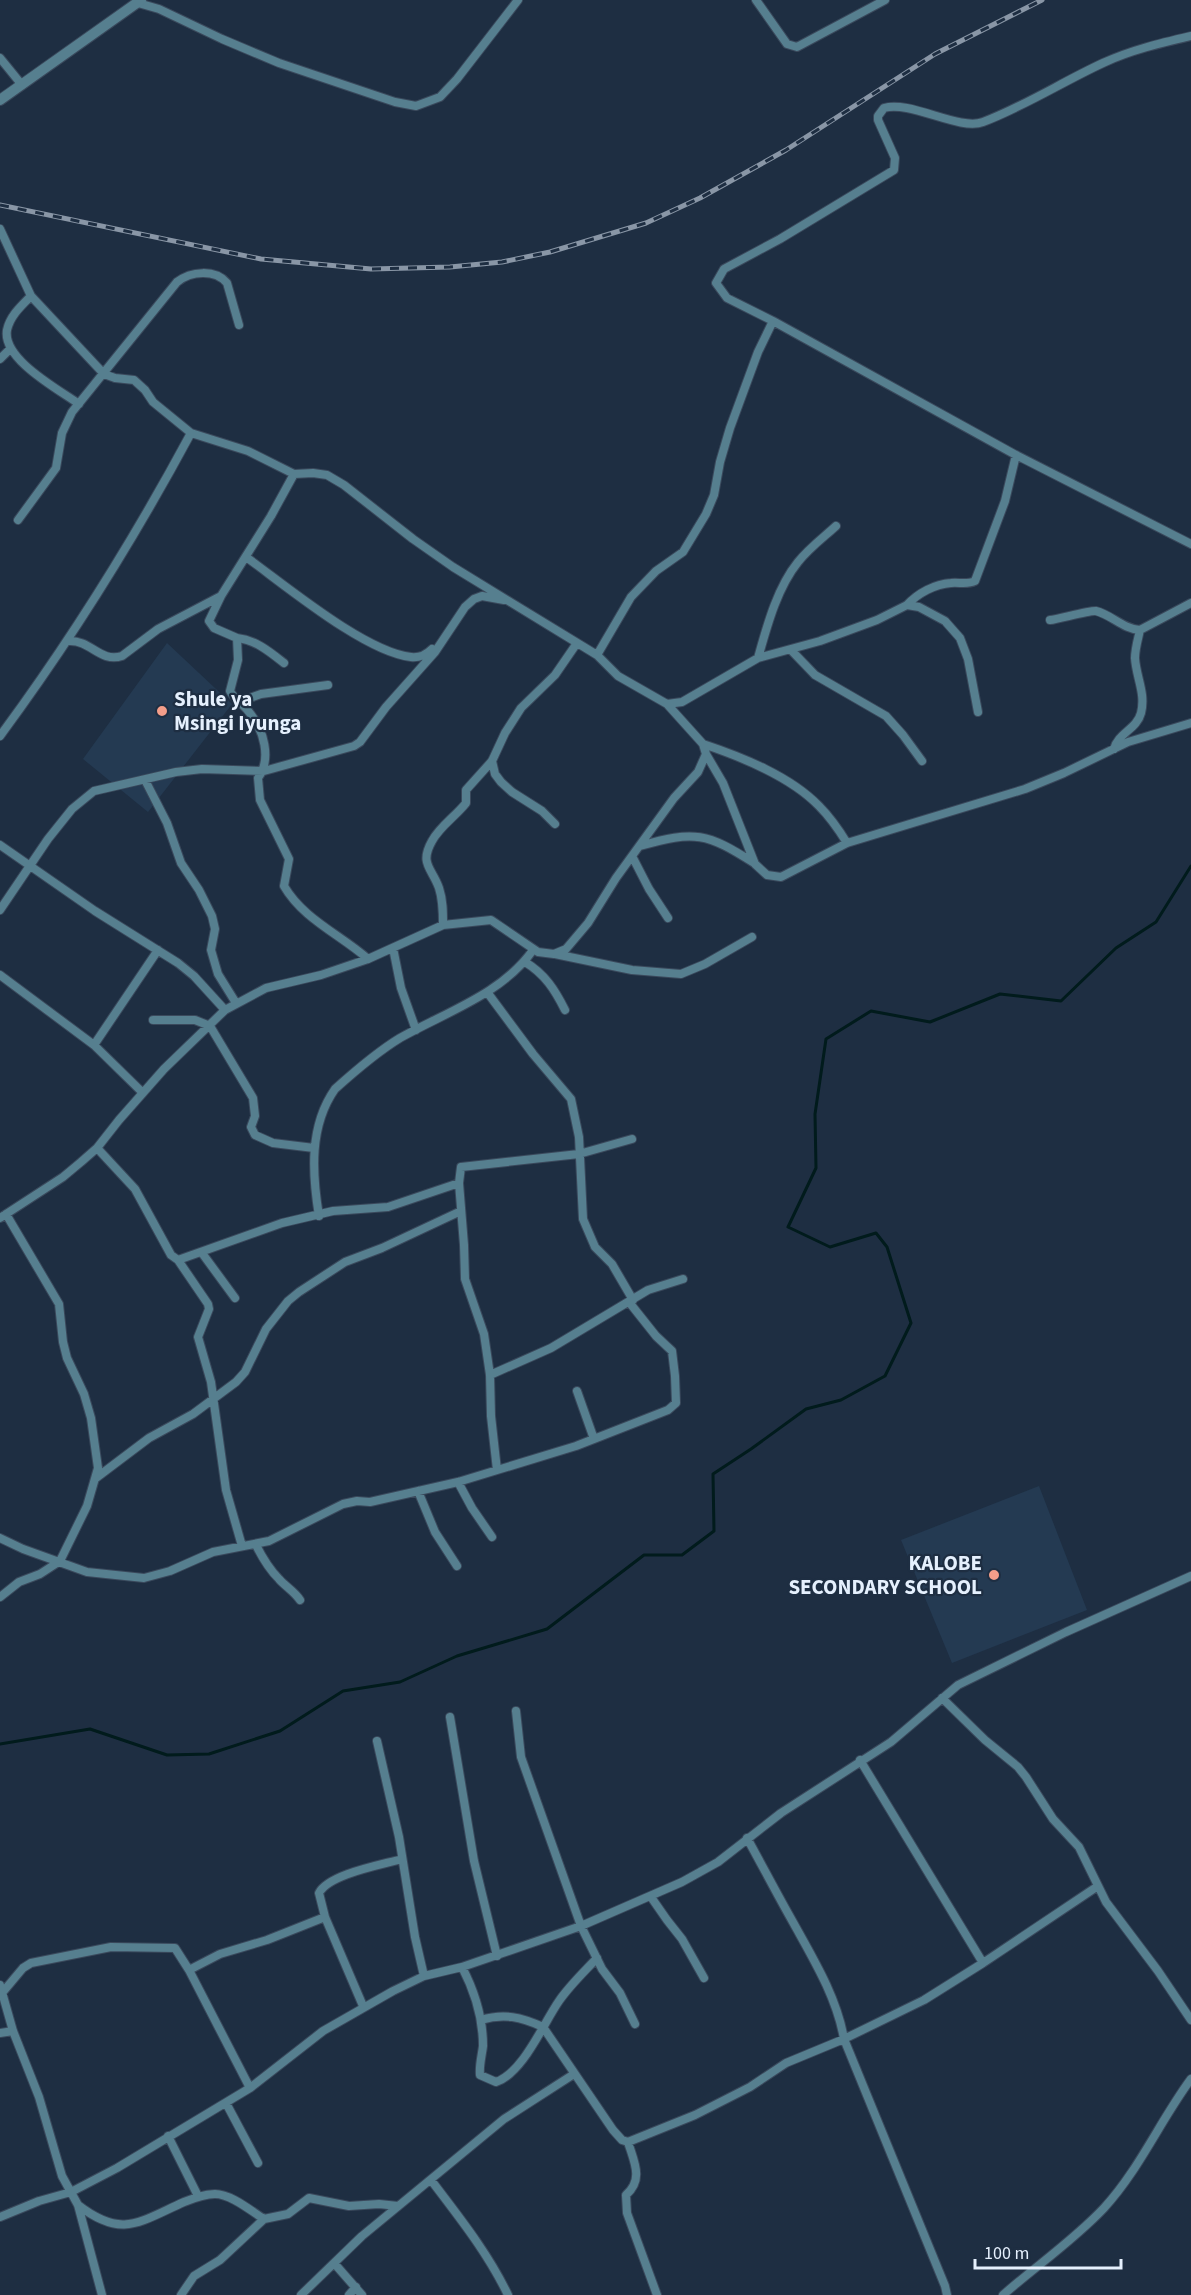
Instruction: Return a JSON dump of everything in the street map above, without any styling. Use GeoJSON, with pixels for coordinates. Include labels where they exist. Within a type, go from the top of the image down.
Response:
{"type":"FeatureCollection","features":[{"type":"Feature","properties":{"kind":"street"},"geometry":{"type":"LineString","coordinates":[[0,100],[140,1],[279,63],[395,102],[416,106],[440,97],[457,79],[518,0]]}},
{"type":"Feature","properties":{"kind":"street"},"geometry":{"type":"LineString","coordinates":[[756,0],[787,44],[797,47],[885,0]]}},
{"type":"Feature","properties":{"kind":"street"},"geometry":{"type":"LineString","coordinates":[[1191,36],[1104,62],[1028,102],[982,122],[949,119],[907,108],[884,108],[878,120],[895,158],[894,170],[780,239],[724,269],[716,283],[722,295],[1016,454],[1191,544]]}},
{"type":"Feature","properties":{"kind":"street"},"geometry":{"type":"LineString","coordinates":[[0,58],[22,85]]}},
{"type":"Feature","properties":{"kind":"street"},"geometry":{"type":"LineString","coordinates":[[0,229],[31,296],[104,374],[134,380],[153,402],[191,433],[242,448],[294,474],[327,475],[345,484],[413,539],[453,567],[597,655],[618,676],[667,704],[703,744],[706,754],[723,783],[755,864]]}},
{"type":"Feature","properties":{"kind":"street"},"geometry":{"type":"LineString","coordinates":[[18,520],[56,468],[66,421],[168,292],[186,275],[194,273],[223,278],[227,283],[239,325]]}},
{"type":"Feature","properties":{"kind":"street"},"geometry":{"type":"LineString","coordinates":[[31,296],[17,310],[7,331],[10,349],[21,362],[78,404]]}},
{"type":"Feature","properties":{"kind":"street"},"geometry":{"type":"LineString","coordinates":[[597,655],[631,597],[656,572],[683,552],[706,514],[714,495],[730,428],[773,321]]}},
{"type":"Feature","properties":{"kind":"street"},"geometry":{"type":"LineString","coordinates":[[0,359],[10,349]]}},
{"type":"Feature","properties":{"kind":"street"},"geometry":{"type":"LineString","coordinates":[[0,736],[69,641],[120,559],[191,433]]}},
{"type":"Feature","properties":{"kind":"street"},"geometry":{"type":"LineString","coordinates":[[667,704],[682,702],[758,658],[791,650],[857,628],[907,605],[917,595],[939,585],[975,581],[1005,501],[1016,454]]}},
{"type":"Feature","properties":{"kind":"street"},"geometry":{"type":"LineString","coordinates":[[284,663],[250,640],[237,638],[214,628],[209,621],[221,596],[272,516],[294,474]]}},
{"type":"Feature","properties":{"kind":"street"},"geometry":{"type":"LineString","coordinates":[[758,658],[783,585],[800,560],[836,526]]}},
{"type":"Feature","properties":{"kind":"street"},"geometry":{"type":"LineString","coordinates":[[246,557],[300,597],[380,648],[416,657],[428,653],[440,643]]}},
{"type":"Feature","properties":{"kind":"street"},"geometry":{"type":"LineString","coordinates":[[69,641],[84,643],[104,656],[116,658],[158,629],[221,596]]}},
{"type":"Feature","properties":{"kind":"street"},"geometry":{"type":"LineString","coordinates":[[0,910],[48,839],[84,797],[104,787],[202,769],[264,771],[354,746],[360,742],[386,707],[435,652],[457,617],[474,599],[482,596],[507,601]]}},
{"type":"Feature","properties":{"kind":"street"},"geometry":{"type":"LineString","coordinates":[[1050,620],[1091,610],[1133,630],[1140,630],[1156,624],[1191,603]]}},
{"type":"Feature","properties":{"kind":"street"},"geometry":{"type":"LineString","coordinates":[[907,605],[928,611],[949,625],[960,638],[968,659],[978,712]]}},
{"type":"Feature","properties":{"kind":"street"},"geometry":{"type":"LineString","coordinates":[[1114,749],[1117,740],[1137,722],[1140,716],[1142,688],[1135,661],[1140,630]]}},
{"type":"Feature","properties":{"kind":"street"},"geometry":{"type":"LineString","coordinates":[[237,638],[238,660],[230,691],[251,713],[267,754],[264,771],[258,778],[260,800],[289,860],[284,886],[307,913],[368,959]]}},
{"type":"Feature","properties":{"kind":"street"},"geometry":{"type":"LineString","coordinates":[[443,925],[442,901],[438,885],[427,867],[427,854],[432,841],[466,803],[466,790],[492,761],[521,708],[555,675],[577,643]]}},
{"type":"Feature","properties":{"kind":"street"},"geometry":{"type":"LineString","coordinates":[[791,650],[815,675],[886,716],[922,761]]}},
{"type":"Feature","properties":{"kind":"street"},"geometry":{"type":"LineString","coordinates":[[242,704],[261,694],[328,685]]}},
{"type":"Feature","properties":{"kind":"street"},"geometry":{"type":"LineString","coordinates":[[639,847],[675,836],[698,837],[725,845],[767,874],[781,877],[848,843],[1025,789],[1065,774],[1114,749],[1191,723]]}},
{"type":"Feature","properties":{"kind":"street"},"geometry":{"type":"LineString","coordinates":[[703,744],[743,758],[809,797],[830,818],[848,843]]}},
{"type":"Feature","properties":{"kind":"street"},"geometry":{"type":"LineString","coordinates":[[0,1597],[19,1582],[40,1574],[60,1561],[87,1506],[99,1468],[91,1418],[63,1342],[59,1304],[3,1216],[63,1177],[97,1148],[142,1092],[225,1010],[266,988],[321,975],[368,959],[443,925],[491,920],[533,950],[548,955],[566,949],[583,930],[674,798],[698,772],[706,754]]}},
{"type":"Feature","properties":{"kind":"street"},"geometry":{"type":"LineString","coordinates":[[492,761],[495,774],[501,782],[512,792],[542,811],[555,824]]}},
{"type":"Feature","properties":{"kind":"street"},"geometry":{"type":"LineString","coordinates":[[145,780],[167,823],[182,863],[206,904],[215,929],[211,950],[218,974],[236,1003]]}},
{"type":"Feature","properties":{"kind":"street"},"geometry":{"type":"LineString","coordinates":[[0,845],[194,976],[225,1010]]}},
{"type":"Feature","properties":{"kind":"street"},"geometry":{"type":"LineString","coordinates":[[633,856],[649,889],[668,918]]}},
{"type":"Feature","properties":{"kind":"street"},"geometry":{"type":"LineString","coordinates":[[554,954],[632,970],[673,975],[691,971],[752,937]]}},
{"type":"Feature","properties":{"kind":"street"},"geometry":{"type":"LineString","coordinates":[[393,948],[401,988],[416,1030]]}},
{"type":"Feature","properties":{"kind":"street"},"geometry":{"type":"LineString","coordinates":[[94,1045],[158,950]]}},
{"type":"Feature","properties":{"kind":"street"},"geometry":{"type":"LineString","coordinates":[[319,1216],[313,1180],[314,1148],[320,1121],[329,1097],[335,1089],[385,1047],[487,992],[525,962],[533,950]]}},
{"type":"Feature","properties":{"kind":"street"},"geometry":{"type":"LineString","coordinates":[[525,962],[542,974],[555,990],[565,1010]]}},
{"type":"Feature","properties":{"kind":"street"},"geometry":{"type":"LineString","coordinates":[[0,975],[94,1045],[142,1092]]}},
{"type":"Feature","properties":{"kind":"street"},"geometry":{"type":"LineString","coordinates":[[0,1538],[23,1549],[97,1574],[144,1578],[170,1571],[213,1552],[256,1545],[288,1533],[343,1504],[357,1501],[370,1502],[458,1482],[594,1439],[668,1410],[676,1403],[672,1351],[656,1336],[631,1301],[612,1264],[595,1247],[586,1230],[581,1208],[582,1180],[576,1118],[571,1099],[533,1054],[487,992]]}},
{"type":"Feature","properties":{"kind":"street"},"geometry":{"type":"LineString","coordinates":[[153,1020],[195,1020],[210,1026],[253,1098],[255,1116],[251,1127],[255,1135],[273,1143],[314,1148]]}},
{"type":"Feature","properties":{"kind":"street"},"geometry":{"type":"LineString","coordinates":[[497,1470],[491,1416],[490,1375],[483,1326],[465,1279],[459,1183],[461,1167],[579,1154],[632,1139]]}},
{"type":"Feature","properties":{"kind":"street"},"geometry":{"type":"LineString","coordinates":[[97,1148],[135,1189],[171,1255],[178,1260],[208,1304],[198,1337],[208,1367],[214,1398],[224,1479],[242,1546]]}},
{"type":"Feature","properties":{"kind":"street"},"geometry":{"type":"LineString","coordinates":[[178,1260],[266,1228],[344,1210],[388,1207],[459,1183]]}},
{"type":"Feature","properties":{"kind":"street"},"geometry":{"type":"LineString","coordinates":[[96,1478],[150,1438],[194,1414],[236,1382],[245,1372],[266,1329],[288,1301],[299,1292],[345,1262],[382,1248],[461,1211]]}},
{"type":"Feature","properties":{"kind":"street"},"geometry":{"type":"LineString","coordinates":[[201,1253],[235,1298]]}},
{"type":"Feature","properties":{"kind":"street"},"geometry":{"type":"LineString","coordinates":[[490,1375],[551,1348],[648,1290],[683,1278]]}},
{"type":"Feature","properties":{"kind":"street"},"geometry":{"type":"LineString","coordinates":[[577,1391],[594,1439]]}},
{"type":"Feature","properties":{"kind":"street"},"geometry":{"type":"LineString","coordinates":[[458,1482],[471,1508],[492,1537]]}},
{"type":"Feature","properties":{"kind":"street"},"geometry":{"type":"LineString","coordinates":[[418,1491],[435,1532],[457,1566]]}},
{"type":"Feature","properties":{"kind":"street"},"geometry":{"type":"LineString","coordinates":[[256,1545],[269,1567],[300,1600]]}},
{"type":"Feature","properties":{"kind":"street"},"geometry":{"type":"LineString","coordinates":[[0,2217],[71,2192],[117,2168],[250,2088],[323,2031],[363,2006],[424,1976],[497,1956],[581,1926],[682,1882],[718,1862],[747,1838],[860,1760],[891,1742],[958,1685],[1191,1576]]}},
{"type":"Feature","properties":{"kind":"street"},"geometry":{"type":"LineString","coordinates":[[942,1698],[1022,1772],[1053,1819],[1079,1847],[1098,1886],[1120,1922],[1158,1971],[1191,2020]]}},
{"type":"Feature","properties":{"kind":"street"},"geometry":{"type":"LineString","coordinates":[[516,1711],[521,1757],[581,1926],[602,1969],[620,1993],[635,2024]]}},
{"type":"Feature","properties":{"kind":"street"},"geometry":{"type":"LineString","coordinates":[[450,1717],[474,1861],[497,1956]]}},
{"type":"Feature","properties":{"kind":"street"},"geometry":{"type":"LineString","coordinates":[[377,1741],[399,1837],[424,1976]]}},
{"type":"Feature","properties":{"kind":"street"},"geometry":{"type":"LineString","coordinates":[[860,1760],[983,1963]]}},
{"type":"Feature","properties":{"kind":"street"},"geometry":{"type":"LineString","coordinates":[[747,1838],[820,1973],[841,2021],[844,2039],[947,2295]]}},
{"type":"Feature","properties":{"kind":"street"},"geometry":{"type":"LineString","coordinates":[[363,2006],[325,1917],[319,1893],[326,1885],[347,1874],[402,1858]]}},
{"type":"Feature","properties":{"kind":"street"},"geometry":{"type":"LineString","coordinates":[[481,2020],[510,2016],[525,2019],[543,2027],[613,2130],[622,2140],[628,2142],[695,2115],[750,2087],[786,2063],[844,2039],[924,2000],[1098,1886]]}},
{"type":"Feature","properties":{"kind":"street"},"geometry":{"type":"LineString","coordinates":[[651,1897],[682,1939],[704,1978]]}},
{"type":"Feature","properties":{"kind":"street"},"geometry":{"type":"LineString","coordinates":[[189,1970],[220,1954],[267,1940],[325,1917]]}},
{"type":"Feature","properties":{"kind":"street"},"geometry":{"type":"LineString","coordinates":[[102,2295],[78,2205],[62,2176],[39,2097],[13,2031],[1,1989],[22,1968],[31,1963],[111,1947],[173,1947],[177,1949],[189,1970],[250,2088]]}},
{"type":"Feature","properties":{"kind":"street"},"geometry":{"type":"LineString","coordinates":[[462,1967],[475,1993],[481,2020],[483,2044],[480,2074],[496,2082],[502,2080],[516,2067],[559,2001],[597,1958]]}},
{"type":"Feature","properties":{"kind":"street"},"geometry":{"type":"LineString","coordinates":[[0,2033],[13,2031]]}},
{"type":"Feature","properties":{"kind":"street"},"geometry":{"type":"LineString","coordinates":[[301,2295],[398,2206],[504,2119],[574,2074]]}},
{"type":"Feature","properties":{"kind":"street"},"geometry":{"type":"LineString","coordinates":[[1003,2295],[1104,2208],[1133,2172],[1174,2102],[1191,2079]]}},
{"type":"Feature","properties":{"kind":"street"},"geometry":{"type":"LineString","coordinates":[[226,2103],[258,2163]]}},
{"type":"Feature","properties":{"kind":"street"},"geometry":{"type":"LineString","coordinates":[[168,2136],[198,2196]]}},
{"type":"Feature","properties":{"kind":"street"},"geometry":{"type":"LineString","coordinates":[[628,2142],[636,2170],[636,2181],[634,2188],[626,2195],[627,2213],[657,2295]]}},
{"type":"Feature","properties":{"kind":"street"},"geometry":{"type":"LineString","coordinates":[[431,2180],[471,2232],[508,2295]]}},
{"type":"Feature","properties":{"kind":"street"},"geometry":{"type":"LineString","coordinates":[[78,2205],[108,2224],[123,2226],[139,2223],[198,2196],[217,2194],[264,2218]]}},
{"type":"Feature","properties":{"kind":"street"},"geometry":{"type":"LineString","coordinates":[[181,2295],[194,2276],[220,2260],[264,2218],[288,2214],[309,2198],[349,2206],[398,2206]]}},
{"type":"Feature","properties":{"kind":"street"},"geometry":{"type":"LineString","coordinates":[[334,2263],[362,2295]]}},
{"type":"Feature","properties":{"kind":"street"},"geometry":{"type":"LineString","coordinates":[[349,2295],[356,2287]]}},
{"type":"Feature","properties":{"kind":"shaded area"},"geometry":{"type":"Polygon","coordinates":[[[167,643],[232,704],[148,812],[83,759],[167,643]]]}},
{"type":"Feature","properties":{"kind":"shaded area","name":"KALOBE SECONDARY SCHOOL"},"geometry":{"type":"Polygon","coordinates":[[[1039,1486],[1087,1610],[952,1663],[901,1540],[1039,1486]]]}},
{"type":"Feature","properties":{"kind":"waterway"},"geometry":{"type":"LineString","coordinates":[[0,1744],[90,1729],[167,1755],[209,1754],[280,1731],[343,1691],[400,1682],[457,1656],[547,1629],[644,1555],[682,1555],[714,1531],[713,1474],[806,1409],[841,1400],[885,1376],[911,1323],[887,1247],[876,1233],[830,1247],[788,1227],[816,1168],[815,1114],[826,1039],[871,1011],[930,1022],[1000,994],[1061,1001],[1116,948],[1156,922],[1191,866]]}},
{"type":"Feature","properties":{"kind":"railway"},"geometry":{"type":"LineString","coordinates":[[0,205],[261,259],[371,269],[450,267],[502,262],[550,252],[646,223],[700,198],[786,150],[935,54],[1042,0]]}},
{"type":"Feature","properties":{"kind":"place","name":"Shule ya Msingi Iyunga"},"geometry":{"type":"Point","coordinates":[162,711]}},
{"type":"Feature","properties":{"kind":"place","name":"KALOBE SECONDARY SCHOOL"},"geometry":{"type":"Point","coordinates":[994,1575]}}]}
